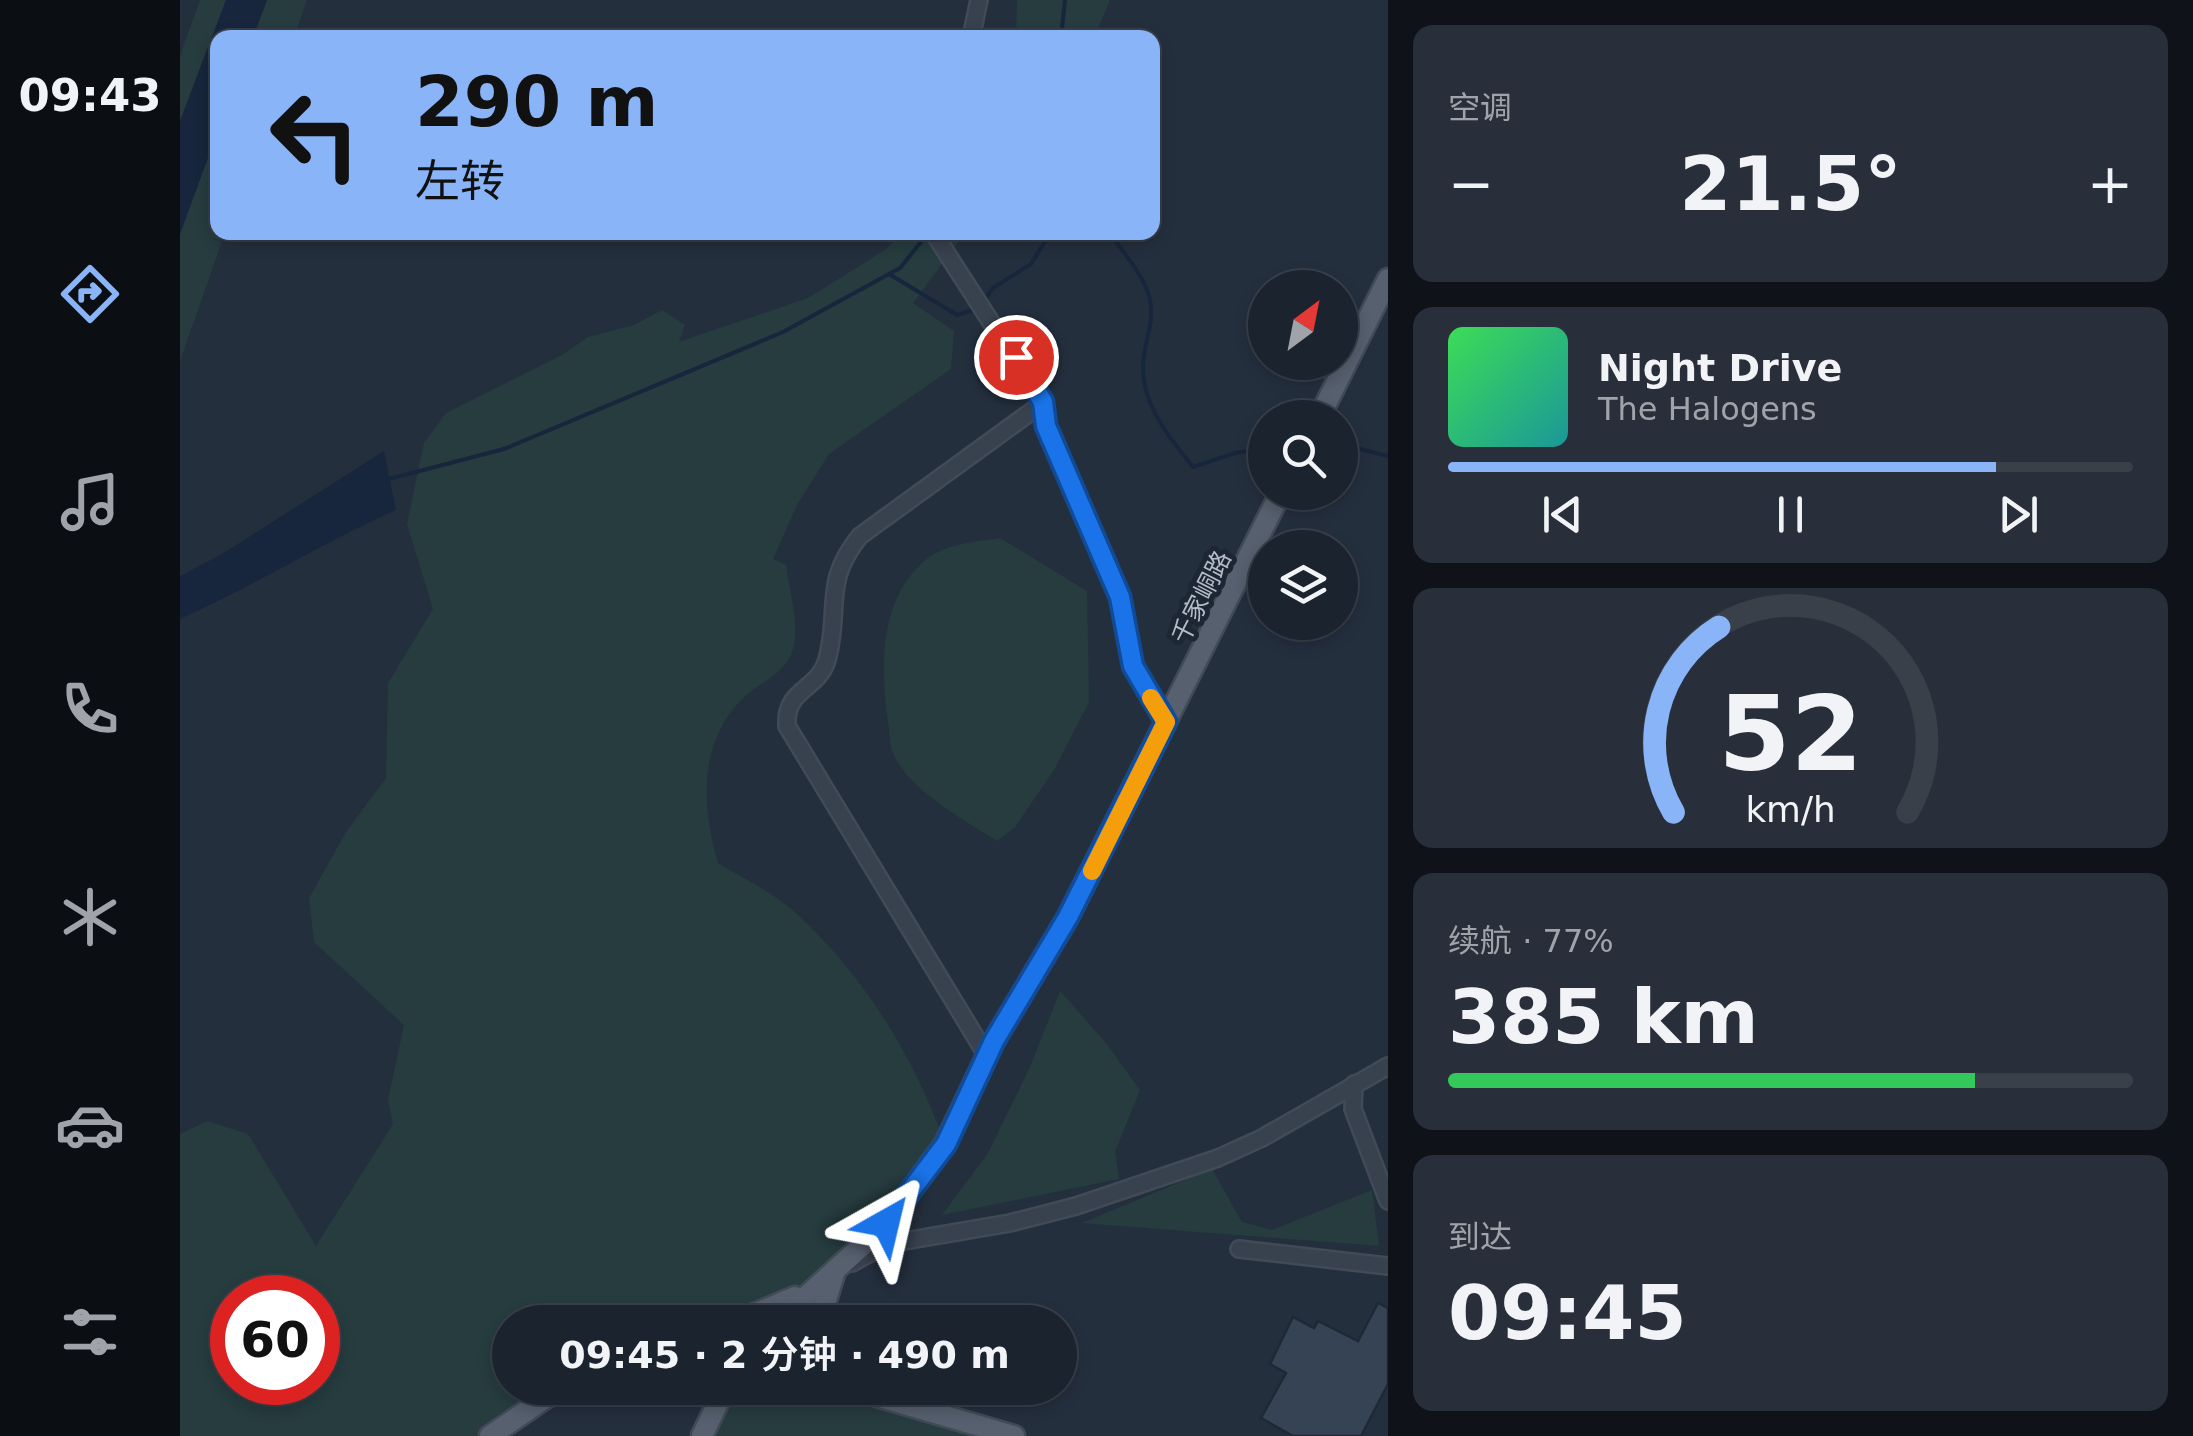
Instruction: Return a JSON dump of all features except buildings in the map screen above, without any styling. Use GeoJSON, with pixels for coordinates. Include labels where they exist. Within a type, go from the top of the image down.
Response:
{"type":"FeatureCollection","features":[{"type":"Feature","properties":{"kind":"main road"},"geometry":{"type":"LineString","coordinates":[[1328,400],[1388,279]]}},
{"type":"Feature","properties":{"kind":"main road","name":"千家峒路"},"geometry":{"type":"LineString","coordinates":[[797,1305],[886,1223],[946,1144],[987,1056],[1068,917],[1272,510]]}},
{"type":"Feature","properties":{"kind":"main road"},"geometry":{"type":"LineString","coordinates":[[778,1305],[835,1272]]}},
{"type":"Feature","properties":{"kind":"main road"},"geometry":{"type":"LineString","coordinates":[[825,1305],[835,1272]]}},
{"type":"Feature","properties":{"kind":"main road"},"geometry":{"type":"LineString","coordinates":[[490,1436],[535,1405]]}},
{"type":"Feature","properties":{"kind":"main road"},"geometry":{"type":"LineString","coordinates":[[702,1436],[718,1405]]}},
{"type":"Feature","properties":{"kind":"main road"},"geometry":{"type":"LineString","coordinates":[[915,1405],[1014,1436]]}},
{"type":"Feature","properties":{"kind":"street"},"geometry":{"type":"LineString","coordinates":[[973,30],[979,0]]}},
{"type":"Feature","properties":{"kind":"street"},"geometry":{"type":"LineString","coordinates":[[939,240],[1043,402],[1046,426],[1120,597],[1133,666],[1166,722]]}},
{"type":"Feature","properties":{"kind":"street"},"geometry":{"type":"LineString","coordinates":[[987,1056],[787,726],[786,710],[797,692],[814,685],[829,656],[836,577],[842,558],[860,536],[1043,402]]}},
{"type":"Feature","properties":{"kind":"street"},"geometry":{"type":"LineString","coordinates":[[835,1272],[886,1244],[1010,1223],[1123,1193],[1248,1144],[1388,1066]]}},
{"type":"Feature","properties":{"kind":"street"},"geometry":{"type":"LineString","coordinates":[[1354,1084],[1353,1109],[1388,1201]]}},
{"type":"Feature","properties":{"kind":"street"},"geometry":{"type":"LineString","coordinates":[[1239,1249],[1388,1266]]}},
{"type":"Feature","properties":{"kind":"green space"},"geometry":{"type":"Polygon","coordinates":[[[200,0],[226,0],[215,30],[210,30],[210,42],[180,121],[180,56],[200,0]]]}},
{"type":"Feature","properties":{"kind":"green space"},"geometry":{"type":"Polygon","coordinates":[[[267,0],[307,0],[296,30],[256,30],[267,0]]]}},
{"type":"Feature","properties":{"kind":"green space"},"geometry":{"type":"Polygon","coordinates":[[[1017,0],[1110,0],[1097,30],[1016,30],[1017,0]]]}},
{"type":"Feature","properties":{"kind":"green space"},"geometry":{"type":"Polygon","coordinates":[[[210,152],[210,240],[223,240],[180,361],[180,234],[210,152]]]}},
{"type":"Feature","properties":{"kind":"green space"},"geometry":{"type":"Polygon","coordinates":[[[896,240],[960,240],[913,303],[954,331],[951,369],[829,454],[797,505],[773,559],[786,565],[795,618],[790,658],[729,715],[718,734],[707,775],[708,819],[718,863],[787,906],[844,964],[902,1049],[945,1144],[835,1272],[767,1305],[492,1305],[492,1405],[535,1405],[490,1436],[180,1436],[180,1134],[207,1121],[248,1134],[316,1246],[393,1124],[388,1100],[404,1025],[314,942],[309,898],[346,832],[386,778],[388,683],[433,609],[407,524],[424,443],[446,413],[562,355],[588,337],[634,325],[662,310],[685,325],[679,342],[808,298],[896,240]]]}},
{"type":"Feature","properties":{"kind":"green space"},"geometry":{"type":"Polygon","coordinates":[[[1000,538],[1087,591],[1089,702],[1054,770],[1015,827],[997,841],[939,803],[900,766],[890,742],[884,660],[897,598],[921,564],[948,548],[1000,538]]]}},
{"type":"Feature","properties":{"kind":"green space"},"geometry":{"type":"Polygon","coordinates":[[[1060,991],[1106,1043],[1140,1090],[1115,1152],[1119,1179],[942,1215],[988,1153],[1030,1067],[1060,991]]]}},
{"type":"Feature","properties":{"kind":"green space"},"geometry":{"type":"Polygon","coordinates":[[[1212,1169],[1242,1222],[1272,1230],[1372,1190],[1379,1246],[1082,1223],[1212,1169]]]}},
{"type":"Feature","properties":{"kind":"green space"},"geometry":{"type":"Polygon","coordinates":[[[717,1405],[907,1405],[1014,1436],[702,1436],[717,1405]]]}},
{"type":"Feature","properties":{"kind":"water"},"geometry":{"type":"Polygon","coordinates":[[[226,0],[267,0],[256,30],[215,30],[226,0]]]}},
{"type":"Feature","properties":{"kind":"water"},"geometry":{"type":"Polygon","coordinates":[[[210,42],[210,152],[180,234],[180,121],[210,42]]]}},
{"type":"Feature","properties":{"kind":"water"},"geometry":{"type":"Polygon","coordinates":[[[384,451],[396,510],[180,619],[180,576],[222,554],[384,451]]]}},
{"type":"Feature","properties":{"kind":"waterway"},"geometry":{"type":"LineString","coordinates":[[1062,30],[1065,0]]}},
{"type":"Feature","properties":{"kind":"waterway"},"geometry":{"type":"LineString","coordinates":[[389,479],[504,449],[783,332],[900,268],[923,240]]}},
{"type":"Feature","properties":{"kind":"waterway"},"geometry":{"type":"LineString","coordinates":[[983,302],[993,288],[1031,264],[1046,240]]}},
{"type":"Feature","properties":{"kind":"waterway"},"geometry":{"type":"LineString","coordinates":[[1115,240],[1139,274],[1150,300],[1143,371],[1156,416],[1193,467],[1248,451]]}},
{"type":"Feature","properties":{"kind":"waterway"},"geometry":{"type":"LineString","coordinates":[[889,274],[957,315],[976,309]]}},
{"type":"Feature","properties":{"kind":"waterway"},"geometry":{"type":"LineString","coordinates":[[1358,448],[1388,456]]}},
{"type":"Feature","properties":{"kind":"slow traffic"},"geometry":{"type":"LineString","coordinates":[[1092,871],[1166,722],[1151,698]]}},
{"type":"Feature","properties":{"kind":"route"},"geometry":{"type":"LineString","coordinates":[[886,1223],[946,1144],[994,1041],[1068,917],[1166,722],[1133,666],[1120,597],[1046,426],[1043,402],[1016,357]]}}]}
